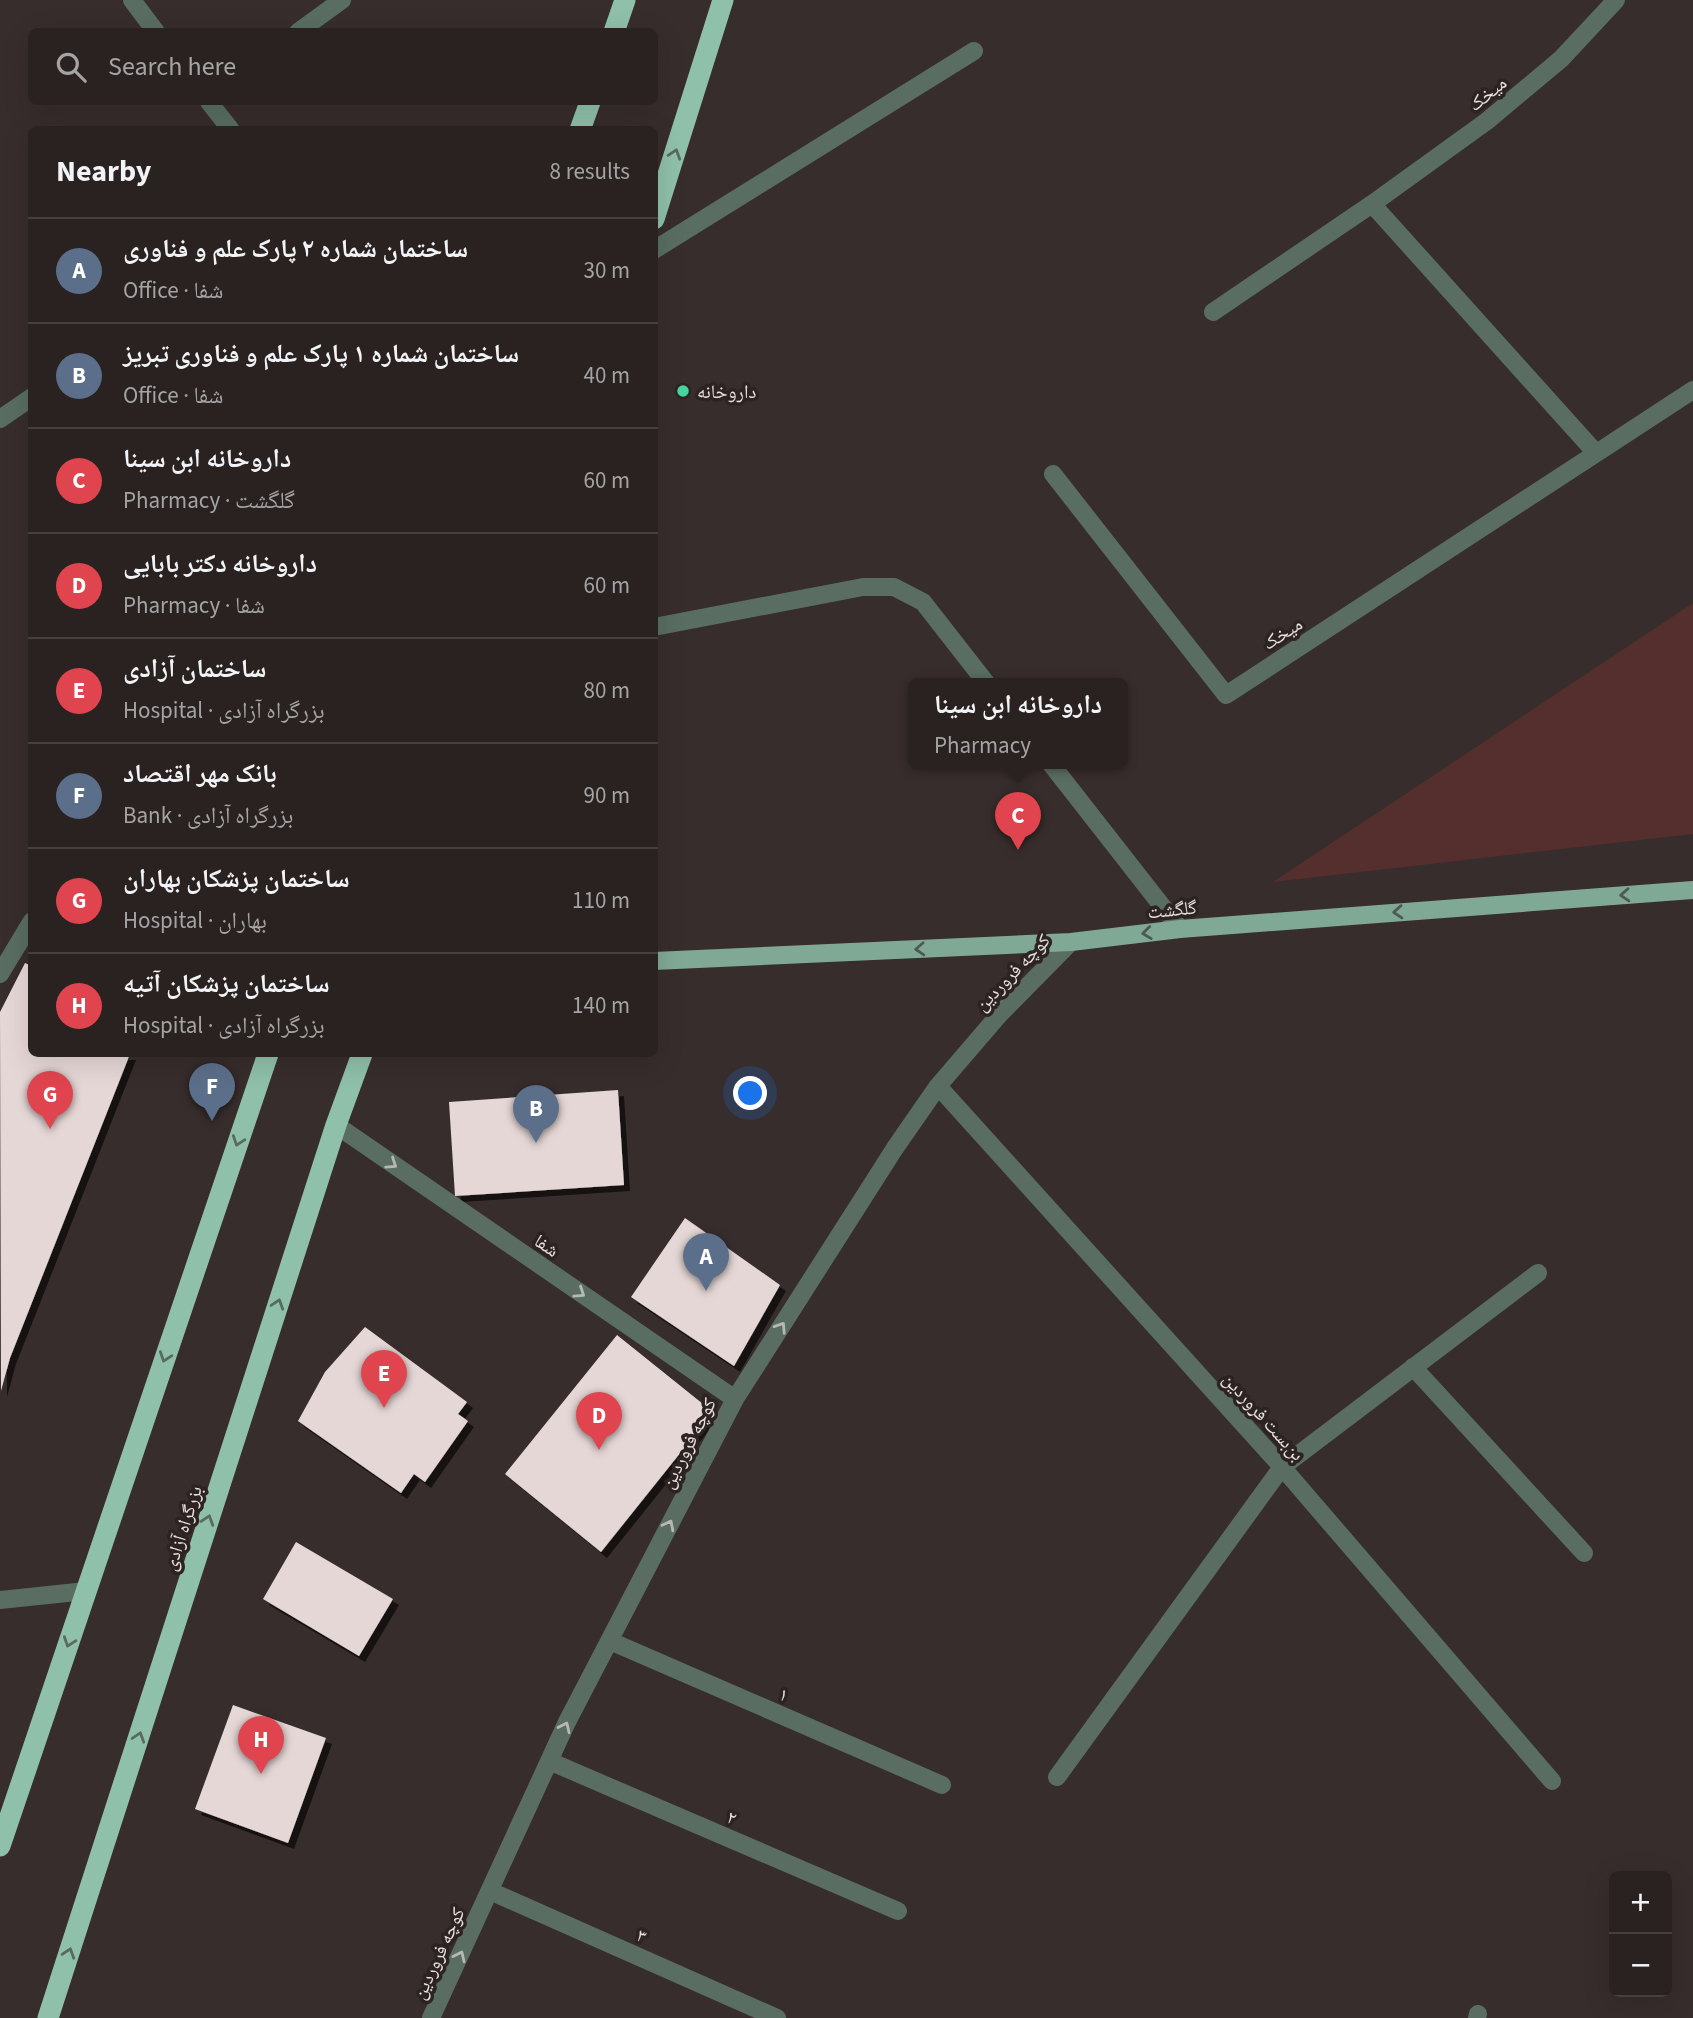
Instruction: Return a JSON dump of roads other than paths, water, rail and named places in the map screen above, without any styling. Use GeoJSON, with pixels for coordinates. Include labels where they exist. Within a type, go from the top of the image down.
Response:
{"type":"FeatureCollection","features":[{"type":"Feature","properties":{"kind":"highway"},"geometry":{"type":"LineString","coordinates":[[615,28],[625,0]]}},
{"type":"Feature","properties":{"kind":"highway"},"geometry":{"type":"LineString","coordinates":[[658,206],[723,0]]}},
{"type":"Feature","properties":{"kind":"highway"},"geometry":{"type":"LineString","coordinates":[[581,126],[589,105]]}},
{"type":"Feature","properties":{"kind":"highway"},"geometry":{"type":"LineString","coordinates":[[0,1846],[5,1817],[86,1591],[267,1057]]}},
{"type":"Feature","properties":{"kind":"highway","name":"بزرگراه آزادی"},"geometry":{"type":"LineString","coordinates":[[48,2018],[336,1125],[361,1057]]}},
{"type":"Feature","properties":{"kind":"main road","name":"گلگشت"},"geometry":{"type":"LineString","coordinates":[[658,961],[1070,942],[1180,929],[1693,890]]}},
{"type":"Feature","properties":{"kind":"street"},"geometry":{"type":"LineString","coordinates":[[131,0],[153,28]]}},
{"type":"Feature","properties":{"kind":"street"},"geometry":{"type":"LineString","coordinates":[[304,28],[342,0]]}},
{"type":"Feature","properties":{"kind":"street","name":"میخک"},"geometry":{"type":"LineString","coordinates":[[1213,312],[1373,204],[1487,121],[1562,59],[1616,0]]}},
{"type":"Feature","properties":{"kind":"street"},"geometry":{"type":"LineString","coordinates":[[658,248],[974,51]]}},
{"type":"Feature","properties":{"kind":"street"},"geometry":{"type":"LineString","coordinates":[[211,105],[228,126]]}},
{"type":"Feature","properties":{"kind":"street"},"geometry":{"type":"LineString","coordinates":[[1373,204],[1596,453]]}},
{"type":"Feature","properties":{"kind":"street","name":"میخک"},"geometry":{"type":"LineString","coordinates":[[1053,474],[1226,695],[1693,390]]}},
{"type":"Feature","properties":{"kind":"street"},"geometry":{"type":"LineString","coordinates":[[0,419],[28,400]]}},
{"type":"Feature","properties":{"kind":"street"},"geometry":{"type":"LineString","coordinates":[[658,626],[863,587],[894,587],[923,602],[982,678]]}},
{"type":"Feature","properties":{"kind":"street"},"geometry":{"type":"LineString","coordinates":[[1055,769],[1180,929]]}},
{"type":"Feature","properties":{"kind":"street"},"geometry":{"type":"LineString","coordinates":[[0,974],[28,928]]}},
{"type":"Feature","properties":{"kind":"street","name":"کوچه فروردین"},"geometry":{"type":"LineString","coordinates":[[431,2018],[567,1722],[734,1398],[938,1086],[999,1015],[1070,942]]}},
{"type":"Feature","properties":{"kind":"street","name":"بن‌بست فروردین"},"geometry":{"type":"LineString","coordinates":[[938,1086],[1282,1467],[1552,1781]]}},
{"type":"Feature","properties":{"kind":"street","name":"شفا"},"geometry":{"type":"LineString","coordinates":[[336,1125],[734,1398]]}},
{"type":"Feature","properties":{"kind":"street"},"geometry":{"type":"LineString","coordinates":[[1058,1777],[1282,1467],[1538,1273]]}},
{"type":"Feature","properties":{"kind":"street"},"geometry":{"type":"LineString","coordinates":[[1413,1367],[1584,1553]]}},
{"type":"Feature","properties":{"kind":"street"},"geometry":{"type":"LineString","coordinates":[[0,1600],[86,1591]]}},
{"type":"Feature","properties":{"kind":"street","name":"۱"},"geometry":{"type":"LineString","coordinates":[[610,1641],[942,1785]]}},
{"type":"Feature","properties":{"kind":"street","name":"۲"},"geometry":{"type":"LineString","coordinates":[[550,1761],[898,1911]]}},
{"type":"Feature","properties":{"kind":"street","name":"۳"},"geometry":{"type":"LineString","coordinates":[[490,1891],[778,2018]]}},
{"type":"Feature","properties":{"kind":"place","name":"داروخانه"},"geometry":{"type":"Point","coordinates":[683,391]}},
{"type":"Feature","properties":{"kind":"place","name":"داروخانه ابن سینا"},"geometry":{"type":"Point","coordinates":[1018,850]}},
{"type":"Feature","properties":{"kind":"place","name":"بانک مهر اقتصاد"},"geometry":{"type":"Point","coordinates":[212,1121]}},
{"type":"Feature","properties":{"kind":"place","name":"ساختمان پزشکان بهاران"},"geometry":{"type":"Point","coordinates":[50,1129]}},
{"type":"Feature","properties":{"kind":"place","name":"ساختمان شماره ۱ پارک علم و فناوری تبریز"},"geometry":{"type":"Point","coordinates":[536,1143]}},
{"type":"Feature","properties":{"kind":"place","name":"ساختمان شماره ۲ پارک علم و فناوری"},"geometry":{"type":"Point","coordinates":[706,1291]}},
{"type":"Feature","properties":{"kind":"place","name":"ساختمان آزادی"},"geometry":{"type":"Point","coordinates":[384,1408]}},
{"type":"Feature","properties":{"kind":"place","name":"داروخانه دکتر بابایی"},"geometry":{"type":"Point","coordinates":[599,1450]}},
{"type":"Feature","properties":{"kind":"place","name":"ساختمان پزشکان آتیه"},"geometry":{"type":"Point","coordinates":[261,1774]}}]}
